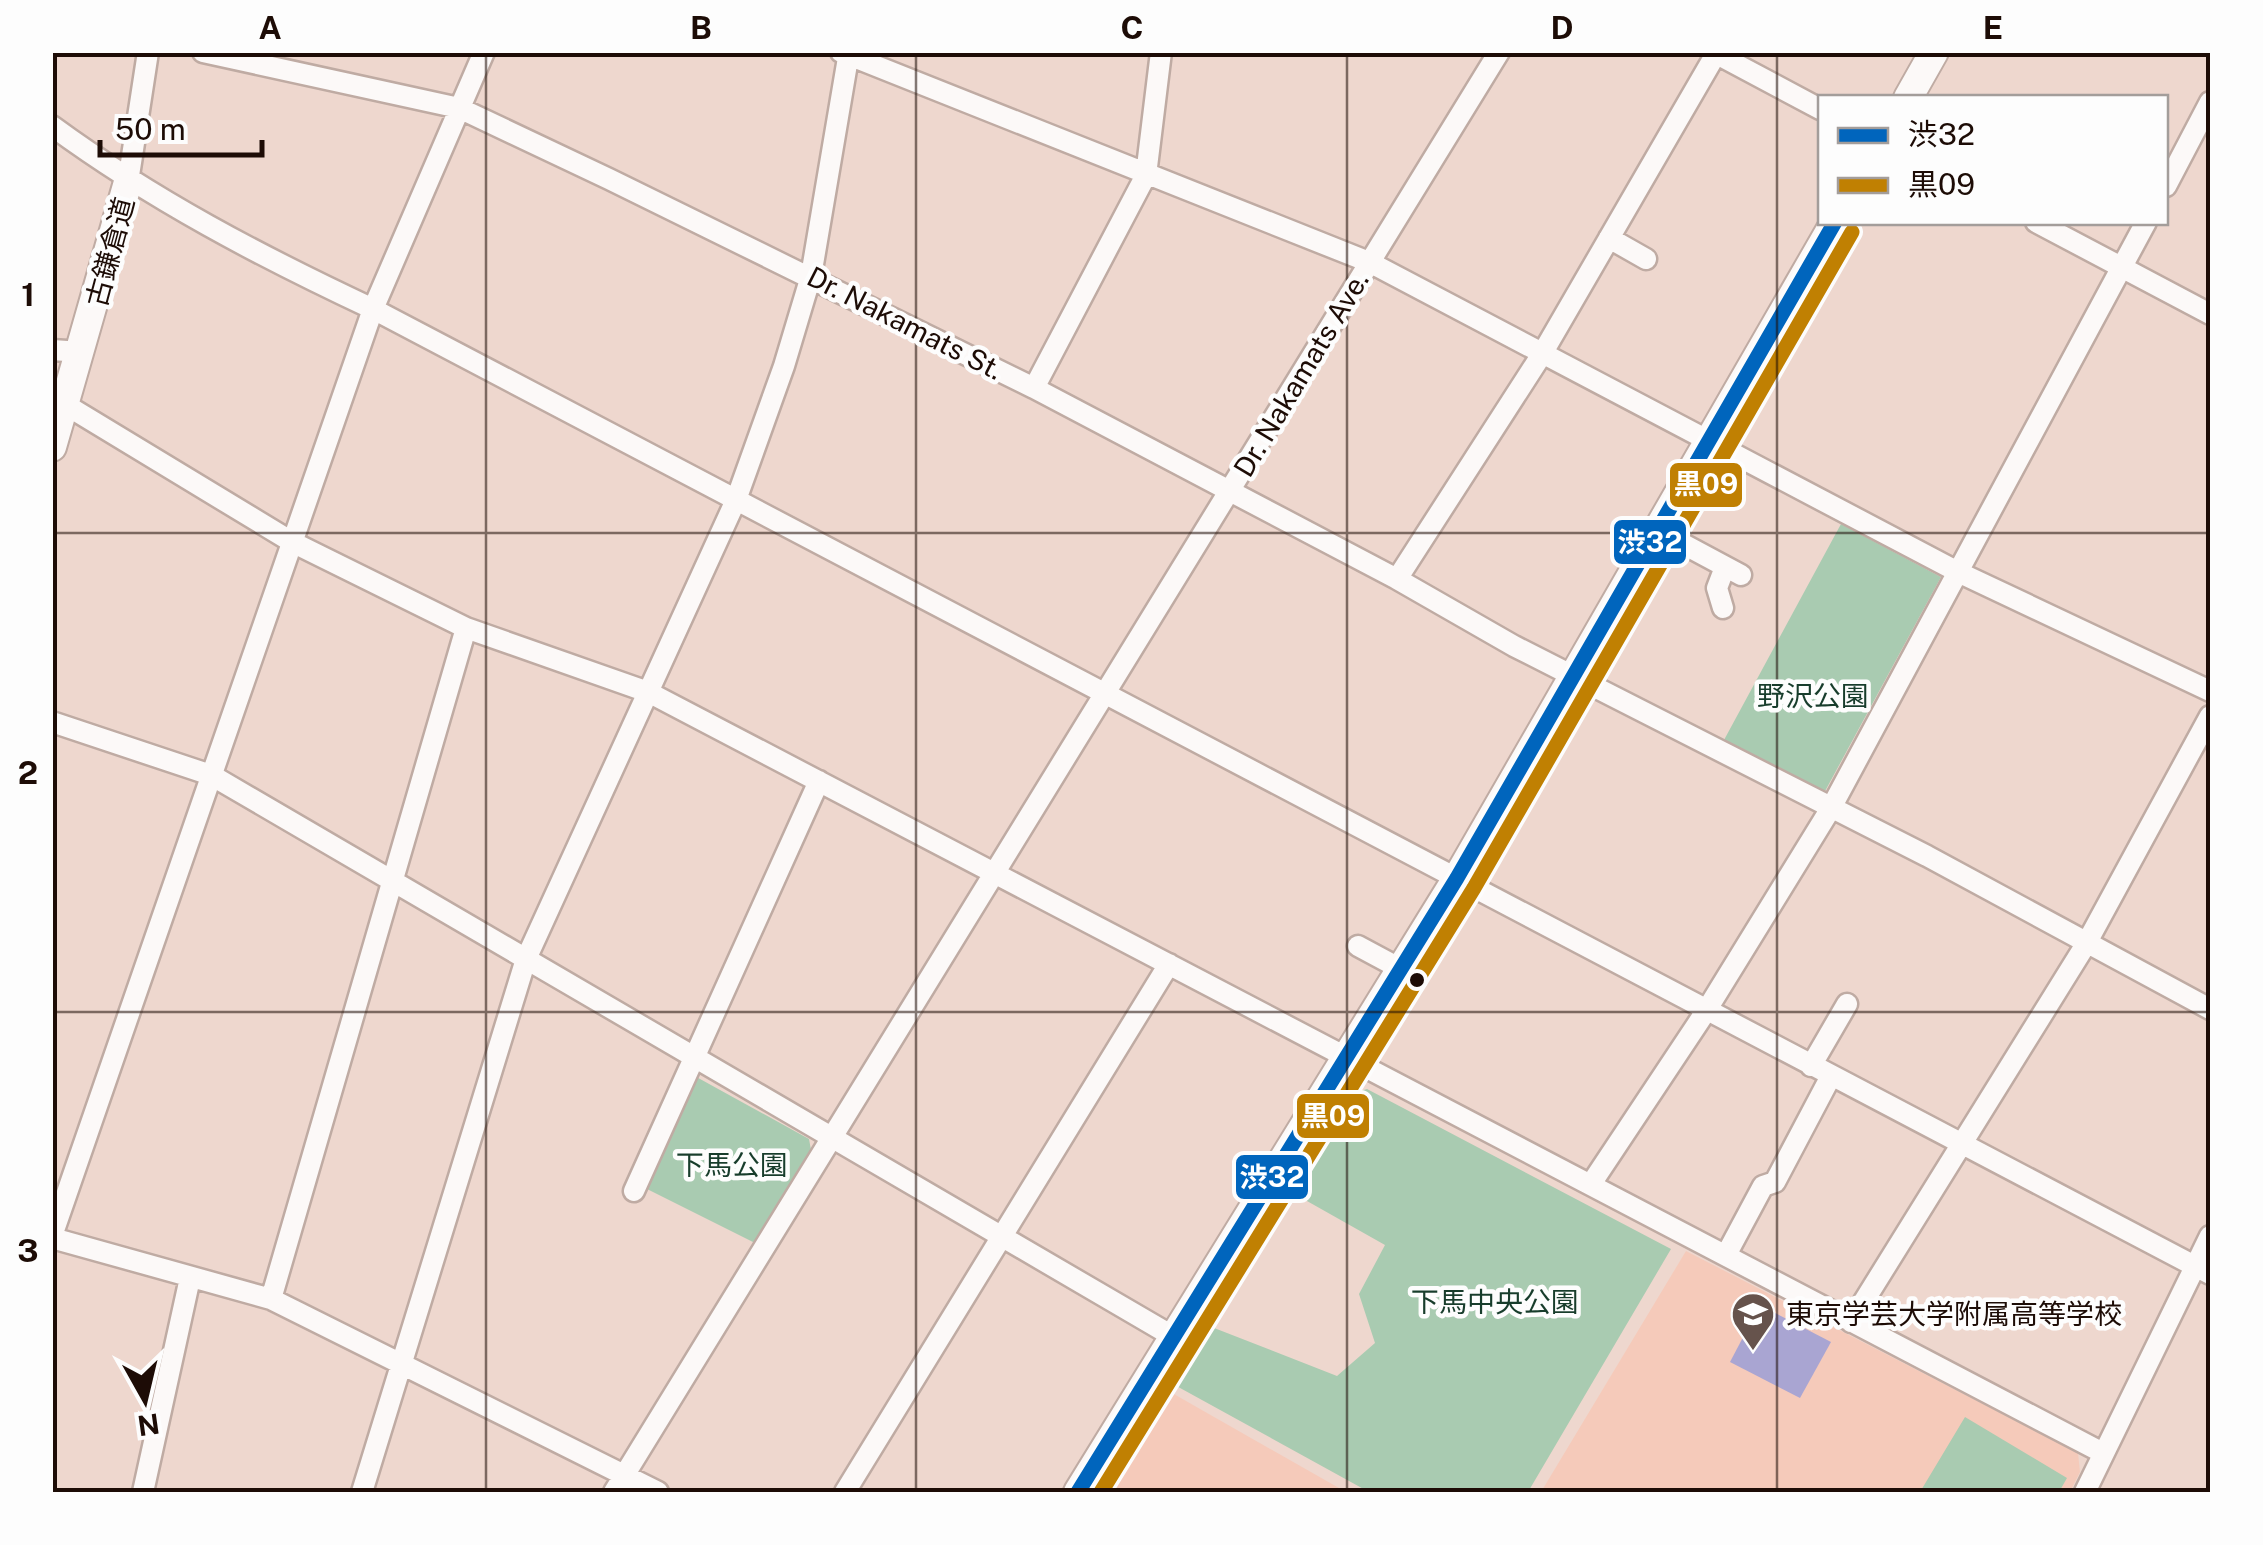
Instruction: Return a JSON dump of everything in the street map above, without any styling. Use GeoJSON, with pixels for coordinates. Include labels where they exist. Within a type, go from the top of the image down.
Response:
{"type":"FeatureCollection","features":[{"type":"Feature","properties":{"kind":"street","name":"古鎌倉道"},"geometry":{"type":"LineString","coordinates":[[52,447],[128,182],[148,52]]}},
{"type":"Feature","properties":{"kind":"street","name":"Dr. Nakamats St."},"geometry":{"type":"LineString","coordinates":[[203,52],[458,108],[811,276],[1034,388],[2210,1009]]}},
{"type":"Feature","properties":{"kind":"street"},"geometry":{"type":"LineString","coordinates":[[484,52],[373,308],[52,1237],[271,1299],[400,1364],[619,1484],[658,1492]]}},
{"type":"Feature","properties":{"kind":"street"},"geometry":{"type":"LineString","coordinates":[[1034,388],[1146,175],[1162,52]]}},
{"type":"Feature","properties":{"kind":"street","name":"Dr. Nakamats Ave."},"geometry":{"type":"LineString","coordinates":[[619,1484],[1499,52]]}},
{"type":"Feature","properties":{"kind":"street"},"geometry":{"type":"LineString","coordinates":[[1910,95],[1934,52]]}},
{"type":"Feature","properties":{"kind":"street"},"geometry":{"type":"LineString","coordinates":[[1397,579],[1542,354],[1716,53],[1818,107]]}},
{"type":"Feature","properties":{"kind":"street"},"geometry":{"type":"LineString","coordinates":[[362,1492],[526,959],[736,500],[811,276],[846,54],[1368,262],[1960,573],[2210,691]]}},
{"type":"Feature","properties":{"kind":"street"},"geometry":{"type":"LineString","coordinates":[[2168,182],[2210,102]]}},
{"type":"Feature","properties":{"kind":"street"},"geometry":{"type":"LineString","coordinates":[[52,126],[128,182],[240,246],[373,308],[2202,1270]]}},
{"type":"Feature","properties":{"kind":"street"},"geometry":{"type":"LineString","coordinates":[[1078,1492],[1457,878],[1833,225]]}},
{"type":"Feature","properties":{"kind":"street"},"geometry":{"type":"LineString","coordinates":[[2042,225],[2210,314]]}},
{"type":"Feature","properties":{"kind":"street"},"geometry":{"type":"LineString","coordinates":[[1591,1184],[1706,1011],[1831,808],[2144,225]]}},
{"type":"Feature","properties":{"kind":"street"},"geometry":{"type":"LineString","coordinates":[[1609,238],[1646,259]]}},
{"type":"Feature","properties":{"kind":"street"},"geometry":{"type":"LineString","coordinates":[[52,350],[82,352]]}},
{"type":"Feature","properties":{"kind":"street"},"geometry":{"type":"LineString","coordinates":[[66,405],[292,542],[466,628],[648,692],[2103,1453]]}},
{"type":"Feature","properties":{"kind":"street"},"geometry":{"type":"LineString","coordinates":[[1657,530],[1733,571],[1717,588],[1723,608]]}},
{"type":"Feature","properties":{"kind":"street"},"geometry":{"type":"LineString","coordinates":[[271,1299],[466,628]]}},
{"type":"Feature","properties":{"kind":"street"},"geometry":{"type":"LineString","coordinates":[[1850,1322],[2086,944],[2210,716]]}},
{"type":"Feature","properties":{"kind":"street"},"geometry":{"type":"LineString","coordinates":[[52,722],[210,775],[1174,1337]]}},
{"type":"Feature","properties":{"kind":"street"},"geometry":{"type":"LineString","coordinates":[[634,1191],[819,782]]}},
{"type":"Feature","properties":{"kind":"street"},"geometry":{"type":"LineString","coordinates":[[1358,946],[1400,968]]}},
{"type":"Feature","properties":{"kind":"street"},"geometry":{"type":"LineString","coordinates":[[844,1492],[1169,964]]}},
{"type":"Feature","properties":{"kind":"street"},"geometry":{"type":"LineString","coordinates":[[1811,1066],[1847,1004]]}},
{"type":"Feature","properties":{"kind":"street"},"geometry":{"type":"LineString","coordinates":[[1726,1255],[1763,1186],[1775,1182],[1832,1076]]}},
{"type":"Feature","properties":{"kind":"street"},"geometry":{"type":"LineString","coordinates":[[2085,1492],[2202,1270],[2210,1236]]}},
{"type":"Feature","properties":{"kind":"street"},"geometry":{"type":"LineString","coordinates":[[143,1492],[190,1278]]}},
{"type":"Feature","properties":{"kind":"shaded area","name":"東京学芸大学附属高等学校"},"geometry":{"type":"Polygon","coordinates":[[[1686,1251],[2078,1453],[2080,1472],[2070,1492],[1541,1492],[1686,1251]]]}},
{"type":"Feature","properties":{"kind":"shaded area"},"geometry":{"type":"Polygon","coordinates":[[[1760,1305],[1831,1342],[1800,1398],[1730,1362],[1760,1305]]]}},
{"type":"Feature","properties":{"kind":"shaded area"},"geometry":{"type":"Polygon","coordinates":[[[1165,1389],[1346,1492],[1101,1492],[1165,1389]]]}},
{"type":"Feature","properties":{"kind":"green space","name":"野沢公園"},"geometry":{"type":"Polygon","coordinates":[[[1841,524],[1941,577],[1824,793],[1724,740],[1841,524]]]}},
{"type":"Feature","properties":{"kind":"green space","name":"下馬公園"},"geometry":{"type":"Polygon","coordinates":[[[691,1074],[809,1139],[811,1150],[759,1245],[643,1187],[691,1074]]]}},
{"type":"Feature","properties":{"kind":"green space","name":"下馬中央公園"},"geometry":{"type":"Polygon","coordinates":[[[1367,1089],[1671,1249],[1528,1492],[1369,1492],[1171,1383],[1209,1326],[1337,1376],[1375,1343],[1359,1294],[1385,1245],[1291,1192],[1351,1094],[1367,1089]]]}},
{"type":"Feature","properties":{"kind":"green space"},"geometry":{"type":"Polygon","coordinates":[[[1965,1417],[2067,1478],[2059,1492],[1920,1492],[1965,1417]]]}},
{"type":"Feature","properties":{"kind":"transit line","name":"渋32"},"geometry":{"type":"LineString","coordinates":[[1078,1492],[1457,878],[1833,225]]}},
{"type":"Feature","properties":{"kind":"transit line","name":"黒09"},"geometry":{"type":"LineString","coordinates":[[1101,1492],[1474,888],[1852,232]]}},
{"type":"Feature","properties":{"kind":"place","name":"東京学芸大学附属高等学校"},"geometry":{"type":"Point","coordinates":[1753,1352]}}]}
